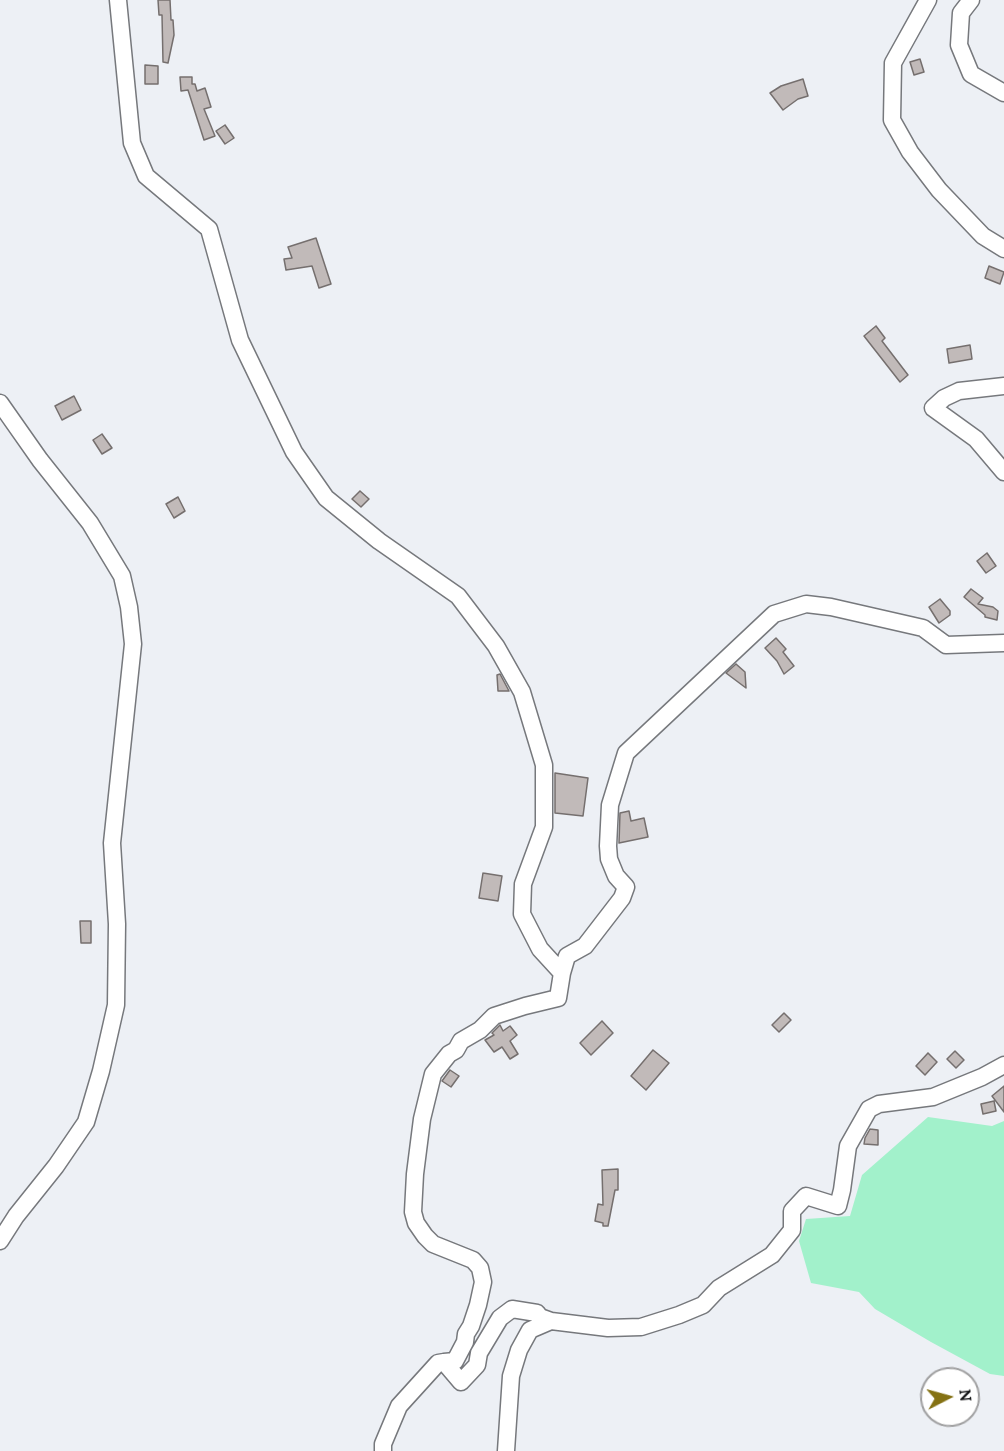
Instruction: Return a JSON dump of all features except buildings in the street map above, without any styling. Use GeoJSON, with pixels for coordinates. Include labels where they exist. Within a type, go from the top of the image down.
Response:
{"type":"FeatureCollection","features":[{"type":"Feature","properties":{"kind":"street"},"geometry":{"type":"LineString","coordinates":[[118,0],[132,143],[146,176],[209,229],[240,340],[294,452],[326,498],[379,542],[458,596],[496,646],[522,692],[544,765],[544,827],[523,884],[522,914],[540,949],[562,973]]}},
{"type":"Feature","properties":{"kind":"street"},"geometry":{"type":"LineString","coordinates":[[928,0],[892,63],[892,120],[910,152],[939,190],[983,236],[1004,249]]}},
{"type":"Feature","properties":{"kind":"street"},"geometry":{"type":"LineString","coordinates":[[971,0],[961,13],[960,45],[971,74],[1004,93]]}},
{"type":"Feature","properties":{"kind":"street"},"geometry":{"type":"LineString","coordinates":[[1004,386],[959,391],[944,398],[933,408],[976,439],[1004,472]]}},
{"type":"Feature","properties":{"kind":"street"},"geometry":{"type":"LineString","coordinates":[[0,403],[40,460],[90,523],[122,576],[129,607],[133,644],[112,843],[117,924],[116,1005],[101,1071],[86,1122],[0,1241]]}},
{"type":"Feature","properties":{"kind":"street"},"geometry":{"type":"LineString","coordinates":[[383,1451],[399,1406],[438,1363],[455,1361],[471,1326],[483,1282],[480,1268],[473,1260],[433,1244],[416,1223],[413,1212],[417,1157],[428,1091],[434,1074],[449,1054],[456,1050],[461,1041],[480,1030],[494,1016],[558,998],[567,956],[585,946],[621,898],[626,887],[616,876],[609,859],[608,846],[610,805],[626,753],[774,614],[807,604],[831,607],[923,628],[946,645],[1004,643]]}},
{"type":"Feature","properties":{"kind":"street"},"geometry":{"type":"LineString","coordinates":[[444,1362],[461,1382],[477,1365],[479,1353],[500,1318],[512,1309],[537,1313],[551,1322],[608,1328],[641,1328],[703,1305],[719,1288],[771,1255],[792,1230],[792,1211],[806,1196],[838,1206],[848,1146],[869,1109],[879,1104],[933,1097],[982,1077],[1004,1065]]}},
{"type":"Feature","properties":{"kind":"street"},"geometry":{"type":"LineString","coordinates":[[506,1451],[511,1376],[519,1350],[530,1330],[551,1322]]}},
{"type":"Feature","properties":{"kind":"green space"},"geometry":{"type":"Polygon","coordinates":[[[928,1117],[992,1126],[1004,1121],[1004,1376],[990,1374],[931,1342],[875,1309],[859,1292],[811,1283],[799,1241],[806,1219],[850,1216],[862,1175],[928,1117]]]}}]}
